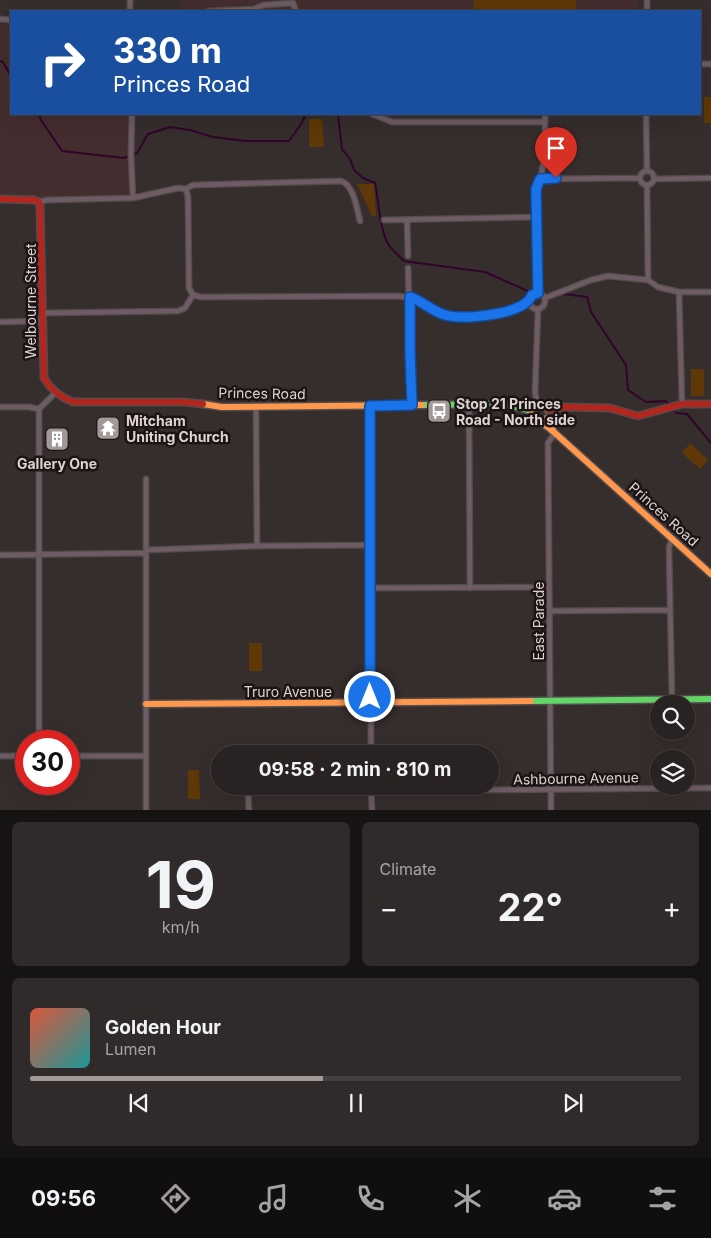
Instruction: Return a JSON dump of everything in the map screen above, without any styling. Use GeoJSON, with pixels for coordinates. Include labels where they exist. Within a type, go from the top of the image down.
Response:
{"type":"FeatureCollection","features":[{"type":"Feature","properties":{"kind":"street"},"geometry":{"type":"LineString","coordinates":[[224,10],[254,8],[264,5],[293,4],[296,10]]}},
{"type":"Feature","properties":{"kind":"street"},"geometry":{"type":"LineString","coordinates":[[132,115],[133,198]]}},
{"type":"Feature","properties":{"kind":"street"},"geometry":{"type":"LineString","coordinates":[[374,115],[392,122],[545,122]]}},
{"type":"Feature","properties":{"kind":"street"},"geometry":{"type":"LineString","coordinates":[[538,293],[536,189],[540,179],[545,151],[545,115]]}},
{"type":"Feature","properties":{"kind":"street"},"geometry":{"type":"LineString","coordinates":[[646,115],[647,171]]}},
{"type":"Feature","properties":{"kind":"street"},"geometry":{"type":"LineString","coordinates":[[640,178],[647,171]]}},
{"type":"Feature","properties":{"kind":"street"},"geometry":{"type":"LineString","coordinates":[[647,171],[654,175],[654,179]]}},
{"type":"Feature","properties":{"kind":"street"},"geometry":{"type":"LineString","coordinates":[[540,179],[640,178]]}},
{"type":"Feature","properties":{"kind":"street"},"geometry":{"type":"LineString","coordinates":[[640,178],[641,182],[647,185]]}},
{"type":"Feature","properties":{"kind":"street"},"geometry":{"type":"LineString","coordinates":[[654,179],[711,178]]}},
{"type":"Feature","properties":{"kind":"street"},"geometry":{"type":"LineString","coordinates":[[647,185],[651,184],[654,179]]}},
{"type":"Feature","properties":{"kind":"street"},"geometry":{"type":"LineString","coordinates":[[0,200],[34,200],[40,204],[47,200],[133,198],[178,188],[186,189],[193,185],[344,182],[348,187],[360,221]]}},
{"type":"Feature","properties":{"kind":"street"},"geometry":{"type":"LineString","coordinates":[[647,185],[648,280]]}},
{"type":"Feature","properties":{"kind":"street"},"geometry":{"type":"LineString","coordinates":[[186,189],[188,197],[189,288],[193,295]]}},
{"type":"Feature","properties":{"kind":"street","name":"Welbourne Street"},"geometry":{"type":"LineString","coordinates":[[40,204],[44,378],[55,393]]}},
{"type":"Feature","properties":{"kind":"street"},"geometry":{"type":"LineString","coordinates":[[384,220],[536,217]]}},
{"type":"Feature","properties":{"kind":"street"},"geometry":{"type":"LineString","coordinates":[[407,220],[408,256]]}},
{"type":"Feature","properties":{"kind":"street"},"geometry":{"type":"LineString","coordinates":[[408,268],[412,405]]}},
{"type":"Feature","properties":{"kind":"street"},"geometry":{"type":"LineString","coordinates":[[545,298],[591,280],[608,276],[648,280],[658,287],[680,292],[711,292]]}},
{"type":"Feature","properties":{"kind":"street"},"geometry":{"type":"LineString","coordinates":[[679,405],[680,292]]}},
{"type":"Feature","properties":{"kind":"street"},"geometry":{"type":"LineString","coordinates":[[538,293],[545,298]]}},
{"type":"Feature","properties":{"kind":"street"},"geometry":{"type":"LineString","coordinates":[[193,295],[410,297],[442,314],[455,317],[490,315],[509,311],[538,293]]}},
{"type":"Feature","properties":{"kind":"street"},"geometry":{"type":"LineString","coordinates":[[42,313],[178,312],[185,308],[193,295]]}},
{"type":"Feature","properties":{"kind":"street"},"geometry":{"type":"LineString","coordinates":[[529,300],[530,306],[538,309],[545,304],[545,298]]}},
{"type":"Feature","properties":{"kind":"street"},"geometry":{"type":"LineString","coordinates":[[538,309],[535,393],[538,405]]}},
{"type":"Feature","properties":{"kind":"street"},"geometry":{"type":"LineString","coordinates":[[0,322],[42,321]]}},
{"type":"Feature","properties":{"kind":"street"},"geometry":{"type":"LineString","coordinates":[[40,730],[39,409],[55,393]]}},
{"type":"Feature","properties":{"kind":"street","name":"Princes Road"},"geometry":{"type":"LineString","coordinates":[[55,393],[73,402],[183,402],[222,407],[504,404],[532,411]]}},
{"type":"Feature","properties":{"kind":"street"},"geometry":{"type":"LineString","coordinates":[[548,410],[563,407],[610,408],[638,416],[679,405],[711,404]]}},
{"type":"Feature","properties":{"kind":"street"},"geometry":{"type":"LineString","coordinates":[[469,405],[470,588]]}},
{"type":"Feature","properties":{"kind":"street"},"geometry":{"type":"LineString","coordinates":[[538,405],[543,405],[548,410]]}},
{"type":"Feature","properties":{"kind":"street"},"geometry":{"type":"LineString","coordinates":[[538,405],[532,411],[534,419],[544,420],[548,410]]}},
{"type":"Feature","properties":{"kind":"street"},"geometry":{"type":"LineString","coordinates":[[370,406],[371,745]]}},
{"type":"Feature","properties":{"kind":"street"},"geometry":{"type":"LineString","coordinates":[[0,407],[39,409]]}},
{"type":"Feature","properties":{"kind":"street"},"geometry":{"type":"LineString","coordinates":[[256,407],[256,546]]}},
{"type":"Feature","properties":{"kind":"street","name":"Princes Road"},"geometry":{"type":"LineString","coordinates":[[544,420],[555,433],[711,574]]}},
{"type":"Feature","properties":{"kind":"street","name":"East Parade"},"geometry":{"type":"LineString","coordinates":[[551,810],[548,442],[555,433]]}},
{"type":"Feature","properties":{"kind":"street"},"geometry":{"type":"LineString","coordinates":[[146,479],[146,810]]}},
{"type":"Feature","properties":{"kind":"street"},"geometry":{"type":"LineString","coordinates":[[672,539],[669,546],[672,695]]}},
{"type":"Feature","properties":{"kind":"street"},"geometry":{"type":"LineString","coordinates":[[0,555],[146,552],[256,546],[371,545]]}},
{"type":"Feature","properties":{"kind":"street"},"geometry":{"type":"LineString","coordinates":[[371,588],[549,588]]}},
{"type":"Feature","properties":{"kind":"street"},"geometry":{"type":"LineString","coordinates":[[549,611],[670,610]]}},
{"type":"Feature","properties":{"kind":"street","name":"Truro Avenue"},"geometry":{"type":"LineString","coordinates":[[146,704],[650,700]]}},
{"type":"Feature","properties":{"kind":"street","name":"Truro Avenue"},"geometry":{"type":"LineString","coordinates":[[695,700],[711,700]]}},
{"type":"Feature","properties":{"kind":"street"},"geometry":{"type":"LineString","coordinates":[[0,756],[15,756]]}},
{"type":"Feature","properties":{"kind":"street"},"geometry":{"type":"LineString","coordinates":[[80,756],[145,756]]}},
{"type":"Feature","properties":{"kind":"street","name":"Ashbourne Avenue"},"geometry":{"type":"LineString","coordinates":[[499,789],[711,788]]}},
{"type":"Feature","properties":{"kind":"street","name":"Ashbourne Avenue"},"geometry":{"type":"LineString","coordinates":[[248,795],[249,810]]}},
{"type":"Feature","properties":{"kind":"street"},"geometry":{"type":"LineString","coordinates":[[371,795],[372,810]]}},
{"type":"Feature","properties":{"kind":"shaded area"},"geometry":{"type":"Polygon","coordinates":[[[179,0],[637,0],[637,10],[180,10],[179,0]]]}},
{"type":"Feature","properties":{"kind":"shaded area"},"geometry":{"type":"Polygon","coordinates":[[[474,0],[576,0],[576,10],[474,10],[474,0]]]}},
{"type":"Feature","properties":{"kind":"shaded area"},"geometry":{"type":"Polygon","coordinates":[[[0,18],[10,20],[10,115],[132,115],[133,198],[0,199],[0,18]]]}},
{"type":"Feature","properties":{"kind":"shaded area"},"geometry":{"type":"Polygon","coordinates":[[[704,97],[711,97],[711,123],[704,123],[704,97]]]}},
{"type":"Feature","properties":{"kind":"shaded area"},"geometry":{"type":"Polygon","coordinates":[[[309,119],[322,119],[324,147],[309,147],[309,119]]]}},
{"type":"Feature","properties":{"kind":"shaded area"},"geometry":{"type":"Polygon","coordinates":[[[357,184],[374,184],[376,216],[372,216],[357,184]]]}},
{"type":"Feature","properties":{"kind":"shaded area"},"geometry":{"type":"Polygon","coordinates":[[[691,369],[704,369],[704,396],[691,396],[691,369]]]}},
{"type":"Feature","properties":{"kind":"shaded area"},"geometry":{"type":"Polygon","coordinates":[[[690,443],[708,460],[700,469],[682,453],[690,443]]]}},
{"type":"Feature","properties":{"kind":"shaded area"},"geometry":{"type":"Polygon","coordinates":[[[249,643],[262,643],[262,671],[249,671],[249,643]]]}},
{"type":"Feature","properties":{"kind":"shaded area"},"geometry":{"type":"Polygon","coordinates":[[[188,770],[199,770],[200,799],[188,799],[188,770]]]}},
{"type":"Feature","properties":{"kind":"waterway"},"geometry":{"type":"LineString","coordinates":[[0,61],[3,62],[10,74]]}},
{"type":"Feature","properties":{"kind":"waterway"},"geometry":{"type":"LineString","coordinates":[[39,115],[62,151],[124,158],[137,153],[148,134],[170,127],[190,130],[213,137],[245,141],[289,141],[306,115]]}},
{"type":"Feature","properties":{"kind":"waterway"},"geometry":{"type":"LineString","coordinates":[[338,115],[342,149],[350,159],[354,170],[363,178],[375,183],[385,237],[388,244],[404,261],[485,272],[530,292]]}},
{"type":"Feature","properties":{"kind":"waterway"},"geometry":{"type":"LineString","coordinates":[[564,294],[587,297],[591,312],[626,365],[628,390],[646,402],[666,401],[674,411]]}},
{"type":"Feature","properties":{"kind":"waterway"},"geometry":{"type":"LineString","coordinates":[[676,413],[687,414],[711,443]]}},
{"type":"Feature","properties":{"kind":"traffic: fast"},"geometry":{"type":"LineString","coordinates":[[422,405],[504,404],[532,411]]}},
{"type":"Feature","properties":{"kind":"traffic: fast"},"geometry":{"type":"LineString","coordinates":[[532,411],[538,405],[543,405],[548,410]]}},
{"type":"Feature","properties":{"kind":"traffic: fast"},"geometry":{"type":"LineString","coordinates":[[531,701],[711,699]]}},
{"type":"Feature","properties":{"kind":"traffic: slow"},"geometry":{"type":"LineString","coordinates":[[203,404],[222,407],[422,405]]}},
{"type":"Feature","properties":{"kind":"traffic: slow"},"geometry":{"type":"LineString","coordinates":[[532,411],[534,419],[540,421],[555,433],[711,574]]}},
{"type":"Feature","properties":{"kind":"traffic: slow"},"geometry":{"type":"LineString","coordinates":[[547,418],[553,430]]}},
{"type":"Feature","properties":{"kind":"traffic: slow"},"geometry":{"type":"LineString","coordinates":[[146,704],[531,701]]}},
{"type":"Feature","properties":{"kind":"traffic: jam"},"geometry":{"type":"LineString","coordinates":[[0,199],[34,200],[39,202],[40,205],[44,378],[53,390],[73,402],[183,402],[203,404]]}},
{"type":"Feature","properties":{"kind":"traffic: jam"},"geometry":{"type":"LineString","coordinates":[[548,410],[563,407],[610,408],[638,416],[682,404],[711,404]]}},
{"type":"Feature","properties":{"kind":"place","name":"Stop 21 Princes Road - North side"},"geometry":{"type":"Point","coordinates":[439,411]}},
{"type":"Feature","properties":{"kind":"place","name":"Mitcham Uniting Church"},"geometry":{"type":"Point","coordinates":[108,428]}},
{"type":"Feature","properties":{"kind":"place","name":"Gallery One"},"geometry":{"type":"Point","coordinates":[57,439]}},
{"type":"Feature","properties":{"kind":"route"},"geometry":{"type":"LineString","coordinates":[[370,697],[370,406],[412,405],[410,297],[442,314],[455,317],[490,315],[509,311],[529,300],[534,293],[538,293],[536,189],[540,179],[556,178]]}}]}
